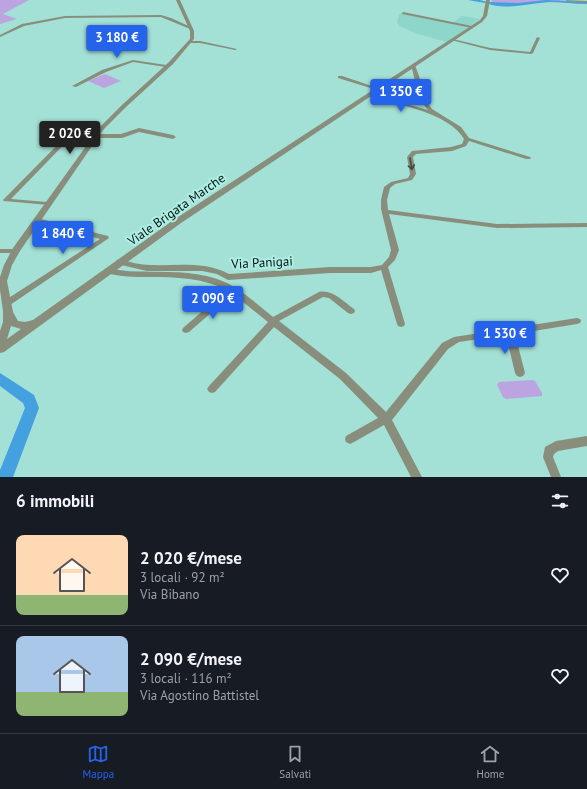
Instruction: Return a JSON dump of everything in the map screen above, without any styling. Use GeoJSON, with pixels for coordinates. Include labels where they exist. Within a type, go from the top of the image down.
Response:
{"type":"FeatureCollection","features":[{"type":"Feature","properties":{"kind":"street"},"geometry":{"type":"LineString","coordinates":[[11,337],[3,281],[8,265],[36,220],[101,129],[116,112],[190,42],[193,35],[191,28],[178,0]]}},
{"type":"Feature","properties":{"kind":"street","name":"Viale Brigata Marche"},"geometry":{"type":"LineString","coordinates":[[0,350],[11,337],[38,322],[201,205],[472,27],[484,18],[488,0]]}},
{"type":"Feature","properties":{"kind":"street"},"geometry":{"type":"LineString","coordinates":[[567,0],[586,2]]}},
{"type":"Feature","properties":{"kind":"street"},"geometry":{"type":"LineString","coordinates":[[403,13],[472,27]]}},
{"type":"Feature","properties":{"kind":"street"},"geometry":{"type":"LineString","coordinates":[[0,36],[23,25],[72,16],[157,15],[171,18],[178,23],[191,28]]}},
{"type":"Feature","properties":{"kind":"street"},"geometry":{"type":"LineString","coordinates":[[453,40],[490,49],[531,53],[538,38]]}},
{"type":"Feature","properties":{"kind":"street"},"geometry":{"type":"LineString","coordinates":[[190,42],[200,42],[235,49]]}},
{"type":"Feature","properties":{"kind":"street"},"geometry":{"type":"LineString","coordinates":[[74,86],[104,71],[133,61],[166,66]]}},
{"type":"Feature","properties":{"kind":"street"},"geometry":{"type":"LineString","coordinates":[[413,66],[417,72],[422,96],[427,106],[433,112],[457,126],[467,139],[528,158]]}},
{"type":"Feature","properties":{"kind":"street"},"geometry":{"type":"LineString","coordinates":[[340,77],[379,89]]}},
{"type":"Feature","properties":{"kind":"street"},"geometry":{"type":"LineString","coordinates":[[370,95],[434,114]]}},
{"type":"Feature","properties":{"kind":"street"},"geometry":{"type":"LineString","coordinates":[[47,204],[6,200],[79,126],[101,129]]}},
{"type":"Feature","properties":{"kind":"street"},"geometry":{"type":"LineString","coordinates":[[96,136],[122,136],[139,130],[173,137]]}},
{"type":"Feature","properties":{"kind":"street"},"geometry":{"type":"LineString","coordinates":[[401,324],[384,268],[392,258],[395,250],[385,212],[384,200],[387,187],[394,183],[408,180],[412,176],[410,160],[411,155],[418,151],[452,148],[464,145],[467,139]]}},
{"type":"Feature","properties":{"kind":"street"},"geometry":{"type":"LineString","coordinates":[[385,212],[497,226],[587,225]]}},
{"type":"Feature","properties":{"kind":"street"},"geometry":{"type":"LineString","coordinates":[[7,307],[106,238],[36,220]]}},
{"type":"Feature","properties":{"kind":"street"},"geometry":{"type":"LineString","coordinates":[[0,251],[16,251]]}},
{"type":"Feature","properties":{"kind":"street","name":"Via Panigai"},"geometry":{"type":"LineString","coordinates":[[120,262],[140,267],[156,268],[199,266],[219,272],[228,277],[330,270],[371,270],[384,268]]}},
{"type":"Feature","properties":{"kind":"street"},"geometry":{"type":"LineString","coordinates":[[108,271],[120,274],[193,276],[220,282],[233,290],[343,376],[386,419],[417,477]]}},
{"type":"Feature","properties":{"kind":"street"},"geometry":{"type":"LineString","coordinates":[[220,282],[228,277]]}},
{"type":"Feature","properties":{"kind":"street"},"geometry":{"type":"LineString","coordinates":[[186,330],[233,290]]}},
{"type":"Feature","properties":{"kind":"street"},"geometry":{"type":"LineString","coordinates":[[212,389],[277,318],[322,294],[331,296],[351,311]]}},
{"type":"Feature","properties":{"kind":"street"},"geometry":{"type":"LineString","coordinates":[[7,307],[13,320],[19,326],[31,325],[38,322]]}},
{"type":"Feature","properties":{"kind":"street"},"geometry":{"type":"LineString","coordinates":[[11,337],[13,320]]}},
{"type":"Feature","properties":{"kind":"street"},"geometry":{"type":"LineString","coordinates":[[350,439],[386,419],[445,346],[450,342],[457,339],[577,321]]}},
{"type":"Feature","properties":{"kind":"street"},"geometry":{"type":"LineString","coordinates":[[510,332],[520,373]]}},
{"type":"Feature","properties":{"kind":"street"},"geometry":{"type":"LineString","coordinates":[[0,344],[11,337]]}},
{"type":"Feature","properties":{"kind":"street"},"geometry":{"type":"LineString","coordinates":[[556,477],[549,460],[549,451],[556,446],[587,441]]}},
{"type":"Feature","properties":{"kind":"shaded area"},"geometry":{"type":"Polygon","coordinates":[[[0,0],[29,0],[3,14],[17,19],[0,24],[0,0]]]}},
{"type":"Feature","properties":{"kind":"shaded area"},"geometry":{"type":"Polygon","coordinates":[[[492,0],[559,0],[587,4],[553,2],[504,5],[491,4],[492,0]]]}},
{"type":"Feature","properties":{"kind":"shaded area"},"geometry":{"type":"Polygon","coordinates":[[[402,12],[452,23],[462,16],[480,19],[447,42],[418,34],[399,26],[397,22],[399,15],[402,12]]]}},
{"type":"Feature","properties":{"kind":"shaded area"},"geometry":{"type":"Polygon","coordinates":[[[105,74],[121,81],[104,88],[88,81],[105,74]]]}},
{"type":"Feature","properties":{"kind":"shaded area"},"geometry":{"type":"Polygon","coordinates":[[[535,381],[542,393],[542,396],[506,399],[503,397],[497,385],[499,382],[535,381]]]}},
{"type":"Feature","properties":{"kind":"waterway"},"geometry":{"type":"LineString","coordinates":[[470,0],[485,2]]}},
{"type":"Feature","properties":{"kind":"waterway"},"geometry":{"type":"LineString","coordinates":[[489,3],[518,5],[548,1],[587,3]]}},
{"type":"Feature","properties":{"kind":"waterway"},"geometry":{"type":"LineString","coordinates":[[0,379],[29,399],[32,408],[5,477]]}}]}
